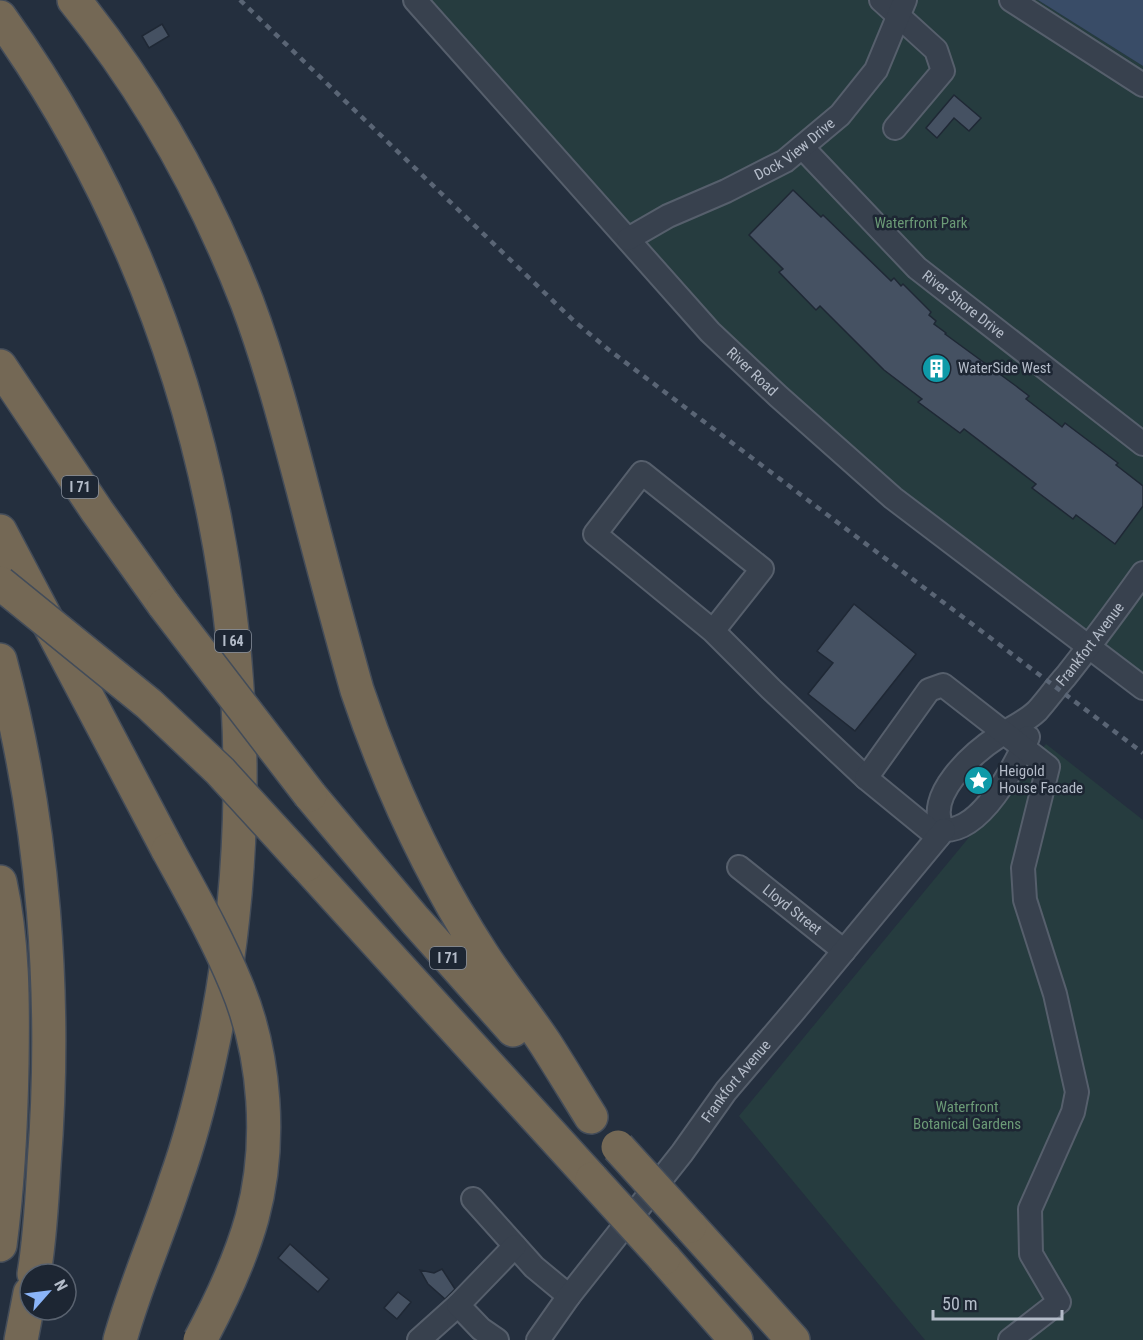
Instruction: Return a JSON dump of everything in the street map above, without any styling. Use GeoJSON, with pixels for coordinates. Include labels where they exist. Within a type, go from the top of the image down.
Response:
{"type":"FeatureCollection","features":[{"type":"Feature","properties":{"kind":"highway"},"geometry":{"type":"LineString","coordinates":[[74,0],[118,59],[167,135],[230,260],[251,313],[281,405],[357,690],[369,727],[411,825],[435,873],[482,954],[544,1042],[591,1117]]}},
{"type":"Feature","properties":{"kind":"highway","name":"I 64"},"geometry":{"type":"LineString","coordinates":[[0,17],[82,149],[138,265],[160,323],[186,401],[212,503],[223,563],[238,688],[241,751],[239,843],[234,909],[209,1061],[176,1182],[132,1299],[111,1340]]}},
{"type":"Feature","properties":{"kind":"highway","name":"I 71"},"geometry":{"type":"LineString","coordinates":[[0,366],[97,511],[164,605],[310,795],[415,920],[793,1340]]}},
{"type":"Feature","properties":{"kind":"highway"},"geometry":{"type":"LineString","coordinates":[[0,531],[213,934],[248,1016],[255,1046],[262,1098],[262,1152],[252,1216],[235,1269],[200,1340]]}},
{"type":"Feature","properties":{"kind":"highway","name":"I 71"},"geometry":{"type":"LineString","coordinates":[[0,583],[125,682],[220,771],[736,1340]]}},
{"type":"Feature","properties":{"kind":"highway"},"geometry":{"type":"LineString","coordinates":[[0,660],[34,825],[48,978],[48,1115],[35,1262]]}},
{"type":"Feature","properties":{"kind":"highway"},"geometry":{"type":"LineString","coordinates":[[0,882],[6,910],[13,1008],[6,1198],[0,1245]]}},
{"type":"Feature","properties":{"kind":"highway"},"geometry":{"type":"LineString","coordinates":[[120,1340],[132,1299]]}},
{"type":"Feature","properties":{"kind":"highway"},"geometry":{"type":"LineString","coordinates":[[21,1340],[24,1322]]}},
{"type":"Feature","properties":{"kind":"street","name":"River Road"},"geometry":{"type":"LineString","coordinates":[[415,0],[710,332],[811,427],[893,498],[1143,687]]}},
{"type":"Feature","properties":{"kind":"street"},"geometry":{"type":"LineString","coordinates":[[881,0],[902,8],[936,50],[943,71],[895,128]]}},
{"type":"Feature","properties":{"kind":"street"},"geometry":{"type":"LineString","coordinates":[[1011,0],[1143,85]]}},
{"type":"Feature","properties":{"kind":"street","name":"Dock View Drive"},"geometry":{"type":"LineString","coordinates":[[628,239],[668,216],[726,191],[785,160],[840,115],[876,70],[902,8]]}},
{"type":"Feature","properties":{"kind":"street","name":"River Shore Drive"},"geometry":{"type":"LineString","coordinates":[[802,147],[917,268],[1143,444]]}},
{"type":"Feature","properties":{"kind":"street"},"geometry":{"type":"LineString","coordinates":[[713,631],[762,569],[642,473],[595,534],[713,631],[866,778],[941,833]]}},
{"type":"Feature","properties":{"kind":"street","name":"Frankfort Avenue"},"geometry":{"type":"LineString","coordinates":[[941,833],[938,808],[943,794],[963,765],[1035,713],[1090,646],[1143,573]]}},
{"type":"Feature","properties":{"kind":"street"},"geometry":{"type":"LineString","coordinates":[[866,778],[929,690],[943,686],[1048,767],[1023,868],[1025,900],[1055,994],[1077,1092],[1073,1112],[1030,1209],[1031,1254],[1059,1302],[1010,1340]]}},
{"type":"Feature","properties":{"kind":"street","name":"Frankfort Avenue"},"geometry":{"type":"LineString","coordinates":[[538,1340],[569,1296],[682,1153],[726,1091],[941,833],[963,826],[989,802],[1023,749],[1035,713]]}},
{"type":"Feature","properties":{"kind":"street","name":"Lloyd Street"},"geometry":{"type":"LineString","coordinates":[[739,867],[844,951]]}},
{"type":"Feature","properties":{"kind":"street"},"geometry":{"type":"LineString","coordinates":[[473,1198],[534,1267],[569,1296]]}},
{"type":"Feature","properties":{"kind":"street"},"geometry":{"type":"LineString","coordinates":[[419,1340],[458,1305],[515,1246]]}},
{"type":"Feature","properties":{"kind":"street"},"geometry":{"type":"LineString","coordinates":[[458,1305],[481,1329],[497,1340]]}},
{"type":"Feature","properties":{"kind":"green space","name":"Waterfront Park"},"geometry":{"type":"Polygon","coordinates":[[[415,0],[1038,0],[1143,66],[1143,684],[893,498],[710,332],[415,0]]]}},
{"type":"Feature","properties":{"kind":"green space","name":"Waterfront Botanical Gardens"},"geometry":{"type":"Polygon","coordinates":[[[1046,744],[1143,820],[1143,1340],[925,1340],[739,1116],[1046,744]]]}},
{"type":"Feature","properties":{"kind":"water"},"geometry":{"type":"Polygon","coordinates":[[[1038,0],[1143,0],[1143,66],[1038,0]]]}},
{"type":"Feature","properties":{"kind":"building"},"geometry":{"type":"Polygon","coordinates":[[[162,24],[169,36],[149,48],[142,36],[162,24]]]}},
{"type":"Feature","properties":{"kind":"building"},"geometry":{"type":"Polygon","coordinates":[[[954,95],[981,118],[969,131],[954,118],[937,138],[926,128],[954,95]]]}},
{"type":"Feature","properties":{"kind":"building","name":"WaterSide West"},"geometry":{"type":"Polygon","coordinates":[[[793,190],[821,217],[823,215],[891,281],[894,278],[901,286],[903,284],[931,312],[929,315],[936,321],[934,324],[945,334],[1029,396],[1026,399],[1062,427],[1065,423],[1118,463],[1116,465],[1143,486],[1143,506],[1115,544],[1076,515],[1073,519],[1032,488],[1036,484],[964,429],[960,433],[918,402],[922,399],[884,370],[820,306],[816,310],[779,272],[783,269],[749,235],[793,190]]]}},
{"type":"Feature","properties":{"kind":"building"},"geometry":{"type":"Polygon","coordinates":[[[854,604],[916,654],[855,731],[808,694],[833,663],[817,651],[854,604]]]}},
{"type":"Feature","properties":{"kind":"building"},"geometry":{"type":"Polygon","coordinates":[[[290,1244],[329,1279],[318,1292],[278,1258],[290,1244]]]}},
{"type":"Feature","properties":{"kind":"building"},"geometry":{"type":"Polygon","coordinates":[[[442,1269],[455,1289],[445,1299],[428,1284],[420,1270],[434,1273],[442,1269]]]}},
{"type":"Feature","properties":{"kind":"building"},"geometry":{"type":"Polygon","coordinates":[[[398,1292],[411,1302],[397,1319],[384,1308],[398,1292]]]}},
{"type":"Feature","properties":{"kind":"railway"},"geometry":{"type":"LineString","coordinates":[[240,0],[574,321],[609,350],[1143,753]]}},
{"type":"Feature","properties":{"kind":"place","name":"WaterSide West"},"geometry":{"type":"Point","coordinates":[937,368]}},
{"type":"Feature","properties":{"kind":"place","name":"Heigold House Facade"},"geometry":{"type":"Point","coordinates":[978,780]}}]}
